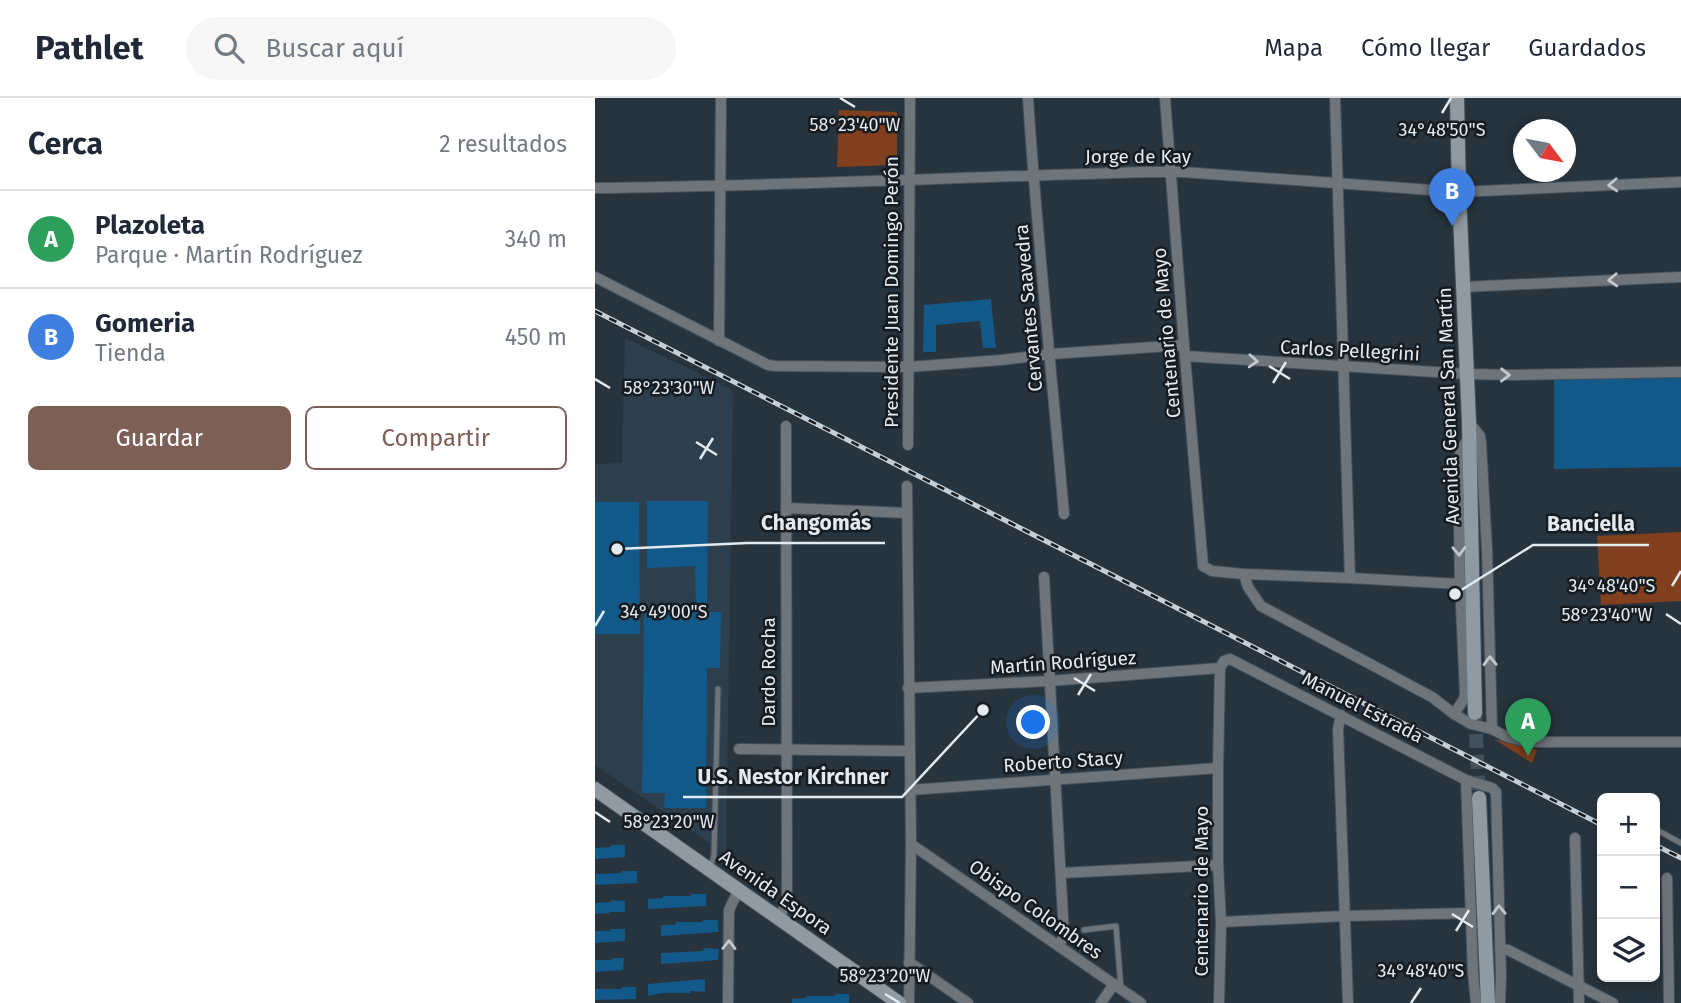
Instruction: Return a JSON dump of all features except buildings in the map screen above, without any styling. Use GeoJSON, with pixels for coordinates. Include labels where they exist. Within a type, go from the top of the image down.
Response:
{"type":"FeatureCollection","features":[{"type":"Feature","properties":{"kind":"main road","name":"Avenida General San Martín"},"geometry":{"type":"LineString","coordinates":[[1457,98],[1477,720]]}},
{"type":"Feature","properties":{"kind":"main road","name":"Avenida Espora"},"geometry":{"type":"LineString","coordinates":[[595,789],[899,1003]]}},
{"type":"Feature","properties":{"kind":"main road"},"geometry":{"type":"LineString","coordinates":[[1480,792],[1488,1003]]}},
{"type":"Feature","properties":{"kind":"street"},"geometry":{"type":"LineString","coordinates":[[719,341],[721,98]]}},
{"type":"Feature","properties":{"kind":"street","name":"Presidente Juan Domingo Perón"},"geometry":{"type":"LineString","coordinates":[[908,445],[910,98]]}},
{"type":"Feature","properties":{"kind":"street","name":"Cervantes Saavedra"},"geometry":{"type":"LineString","coordinates":[[1028,98],[1064,514]]}},
{"type":"Feature","properties":{"kind":"street","name":"Centenario de Mayo"},"geometry":{"type":"LineString","coordinates":[[1165,98],[1203,566],[1212,571],[1245,578]]}},
{"type":"Feature","properties":{"kind":"street"},"geometry":{"type":"LineString","coordinates":[[1335,98],[1350,578]]}},
{"type":"Feature","properties":{"kind":"street","name":"Jorge de Kay"},"geometry":{"type":"LineString","coordinates":[[595,188],[1171,172],[1459,192],[1681,181]]}},
{"type":"Feature","properties":{"kind":"street","name":"Carlos Pellegrini"},"geometry":{"type":"LineString","coordinates":[[595,277],[719,341],[775,366],[909,367],[1051,354],[1184,351],[1343,367],[1467,374],[1681,372]]}},
{"type":"Feature","properties":{"kind":"street"},"geometry":{"type":"LineString","coordinates":[[1464,287],[1681,277]]}},
{"type":"Feature","properties":{"kind":"street","name":"Dardo Rocha"},"geometry":{"type":"LineString","coordinates":[[780,918],[787,898],[786,426]]}},
{"type":"Feature","properties":{"kind":"street"},"geometry":{"type":"LineString","coordinates":[[1454,714],[1465,693],[1458,463],[1469,429],[1480,436],[1481,443],[1492,729]]}},
{"type":"Feature","properties":{"kind":"street"},"geometry":{"type":"LineString","coordinates":[[907,486],[911,844],[909,1003]]}},
{"type":"Feature","properties":{"kind":"street"},"geometry":{"type":"LineString","coordinates":[[786,508],[907,513]]}},
{"type":"Feature","properties":{"kind":"street"},"geometry":{"type":"LineString","coordinates":[[1044,577],[1064,935],[1059,946]]}},
{"type":"Feature","properties":{"kind":"street"},"geometry":{"type":"LineString","coordinates":[[1460,584],[1350,578],[1245,578],[1261,606],[1432,697],[1454,714],[1477,720],[1516,740],[1536,743],[1681,742]]}},
{"type":"Feature","properties":{"kind":"street","name":"Manuel Estrada"},"geometry":{"type":"LineString","coordinates":[[1220,668],[1224,661],[1230,659],[1466,780],[1480,792]]}},
{"type":"Feature","properties":{"kind":"street","name":"Centenario de Mayo"},"geometry":{"type":"LineString","coordinates":[[1219,1003],[1220,668]]}},
{"type":"Feature","properties":{"kind":"street","name":"Martín Rodríguez"},"geometry":{"type":"LineString","coordinates":[[908,688],[1220,668]]}},
{"type":"Feature","properties":{"kind":"street"},"geometry":{"type":"LineString","coordinates":[[1341,715],[1338,729],[1348,1003]]}},
{"type":"Feature","properties":{"kind":"street"},"geometry":{"type":"LineString","coordinates":[[739,748],[910,751]]}},
{"type":"Feature","properties":{"kind":"street","name":"Roberto Stacy"},"geometry":{"type":"LineString","coordinates":[[910,790],[1218,768]]}},
{"type":"Feature","properties":{"kind":"street"},"geometry":{"type":"LineString","coordinates":[[1466,780],[1476,1003]]}},
{"type":"Feature","properties":{"kind":"street"},"geometry":{"type":"LineString","coordinates":[[1480,792],[1492,788],[1496,792],[1500,1003]]}},
{"type":"Feature","properties":{"kind":"street"},"geometry":{"type":"LineString","coordinates":[[1575,838],[1579,1003]]}},
{"type":"Feature","properties":{"kind":"street","name":"Obispo Colombres"},"geometry":{"type":"LineString","coordinates":[[911,844],[1141,1003]]}},
{"type":"Feature","properties":{"kind":"street"},"geometry":{"type":"LineString","coordinates":[[1061,873],[1218,865]]}},
{"type":"Feature","properties":{"kind":"street"},"geometry":{"type":"LineString","coordinates":[[1667,878],[1669,1003]]}},
{"type":"Feature","properties":{"kind":"street"},"geometry":{"type":"LineString","coordinates":[[728,1003],[729,911],[739,889]]}},
{"type":"Feature","properties":{"kind":"street"},"geometry":{"type":"LineString","coordinates":[[1221,922],[1471,913]]}},
{"type":"Feature","properties":{"kind":"street"},"geometry":{"type":"LineString","coordinates":[[1500,949],[1508,950],[1613,1003]]}},
{"type":"Feature","properties":{"kind":"street"},"geometry":{"type":"LineString","coordinates":[[909,962],[968,1003]]}},
{"type":"Feature","properties":{"kind":"street"},"geometry":{"type":"LineString","coordinates":[[1101,1003],[1117,987]]}},
{"type":"Feature","properties":{"kind":"lane"},"geometry":{"type":"LineString","coordinates":[[710,869],[714,855],[717,689]]}},
{"type":"Feature","properties":{"kind":"lane"},"geometry":{"type":"LineString","coordinates":[[1660,832],[1681,843]]}},
{"type":"Feature","properties":{"kind":"lane"},"geometry":{"type":"LineString","coordinates":[[1084,930],[1116,926],[1117,987]]}},
{"type":"Feature","properties":{"kind":"shaded area"},"geometry":{"type":"Polygon","coordinates":[[[839,110],[897,112],[897,165],[837,167],[839,110]]]}},
{"type":"Feature","properties":{"kind":"shaded area"},"geometry":{"type":"Polygon","coordinates":[[[625,338],[733,390],[726,854],[595,765],[595,464],[622,463],[625,338]]]}},
{"type":"Feature","properties":{"kind":"shaded area"},"geometry":{"type":"Polygon","coordinates":[[[1681,532],[1681,601],[1601,605],[1597,536],[1681,532]]]}},
{"type":"Feature","properties":{"kind":"shaded area"},"geometry":{"type":"Polygon","coordinates":[[[1494,739],[1537,750],[1532,763],[1494,739]]]}},
{"type":"Feature","properties":{"kind":"tunnel"},"geometry":{"type":"LineString","coordinates":[[1475,713],[1479,798]]}},
{"type":"Feature","properties":{"kind":"railway"},"geometry":{"type":"LineString","coordinates":[[595,311],[1597,822]]}},
{"type":"Feature","properties":{"kind":"railway"},"geometry":{"type":"LineString","coordinates":[[1660,848],[1681,858]]}},
{"type":"Feature","properties":{"kind":"place","name":"Gomeria"},"geometry":{"type":"Point","coordinates":[1452,226]}},
{"type":"Feature","properties":{"kind":"place","name":"Changomás"},"geometry":{"type":"Point","coordinates":[617,549]}},
{"type":"Feature","properties":{"kind":"place","name":"Banciella"},"geometry":{"type":"Point","coordinates":[1455,594]}},
{"type":"Feature","properties":{"kind":"place","name":"U.S. Nestor Kirchner"},"geometry":{"type":"Point","coordinates":[983,710]}},
{"type":"Feature","properties":{"kind":"place","name":"Plazoleta"},"geometry":{"type":"Point","coordinates":[1528,756]}}]}
